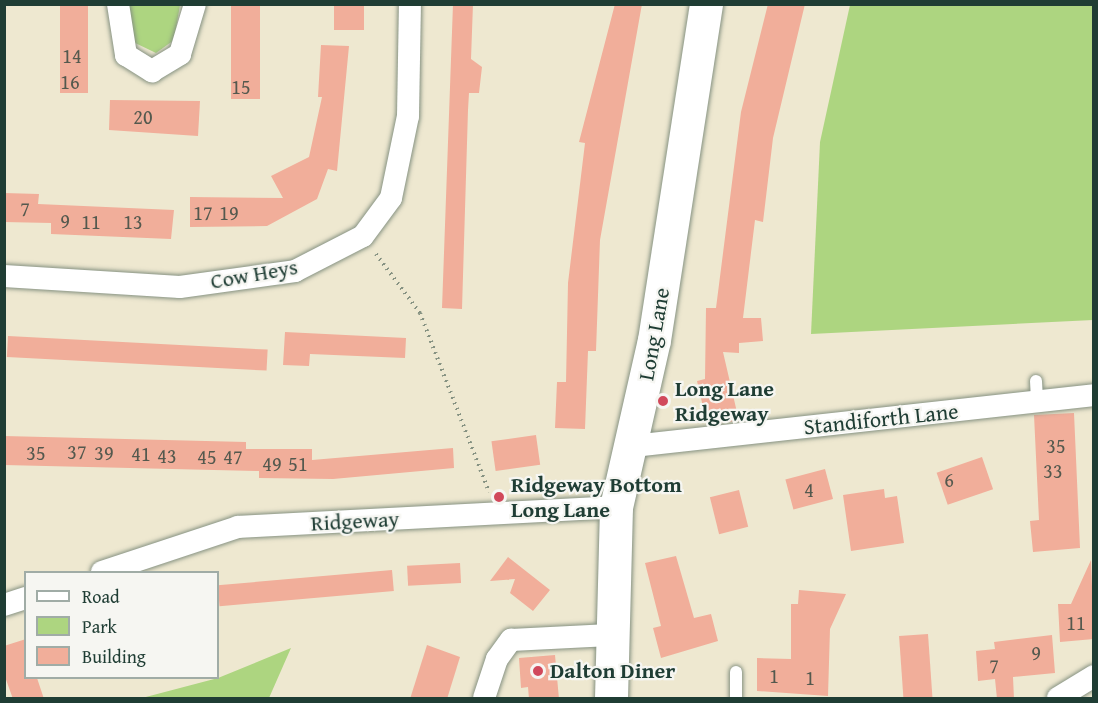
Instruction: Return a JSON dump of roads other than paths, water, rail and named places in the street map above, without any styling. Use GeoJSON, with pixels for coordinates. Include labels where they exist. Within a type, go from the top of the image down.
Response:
{"type":"FeatureCollection","features":[{"type":"Feature","properties":{"kind":"street"},"geometry":{"type":"LineString","coordinates":[[118,4],[126,55],[152,70],[180,54],[195,4]]}},
{"type":"Feature","properties":{"kind":"street","name":"Cow Heys"},"geometry":{"type":"LineString","coordinates":[[4,276],[180,287],[295,271],[363,236],[391,198],[408,116],[410,4]]}},
{"type":"Feature","properties":{"kind":"street","name":"Long Lane"},"geometry":{"type":"LineString","coordinates":[[611,699],[610,635],[616,507],[633,446],[706,4]]}},
{"type":"Feature","properties":{"kind":"street","name":"Standiforth Lane"},"geometry":{"type":"LineString","coordinates":[[633,446],[1036,391],[1094,395]]}},
{"type":"Feature","properties":{"kind":"street","name":"Ridgeway"},"geometry":{"type":"LineString","coordinates":[[108,571],[238,527],[616,507]]}},
{"type":"Feature","properties":{"kind":"street"},"geometry":{"type":"LineString","coordinates":[[4,605],[24,599]]}},
{"type":"Feature","properties":{"kind":"street"},"geometry":{"type":"LineString","coordinates":[[484,699],[497,659],[511,640],[610,635]]}},
{"type":"Feature","properties":{"kind":"street"},"geometry":{"type":"LineString","coordinates":[[1058,699],[1094,676]]}},
{"type":"Feature","properties":{"kind":"lane"},"geometry":{"type":"LineString","coordinates":[[736,672],[736,699]]}},
{"type":"Feature","properties":{"kind":"place","name":"Long Lane Ridgeway"},"geometry":{"type":"Point","coordinates":[663,401]}},
{"type":"Feature","properties":{"kind":"place","name":"Ridgeway Bottom Long Lane"},"geometry":{"type":"Point","coordinates":[499,497]}},
{"type":"Feature","properties":{"kind":"place","name":"Dalton Diner"},"geometry":{"type":"Point","coordinates":[538,671]}}]}
